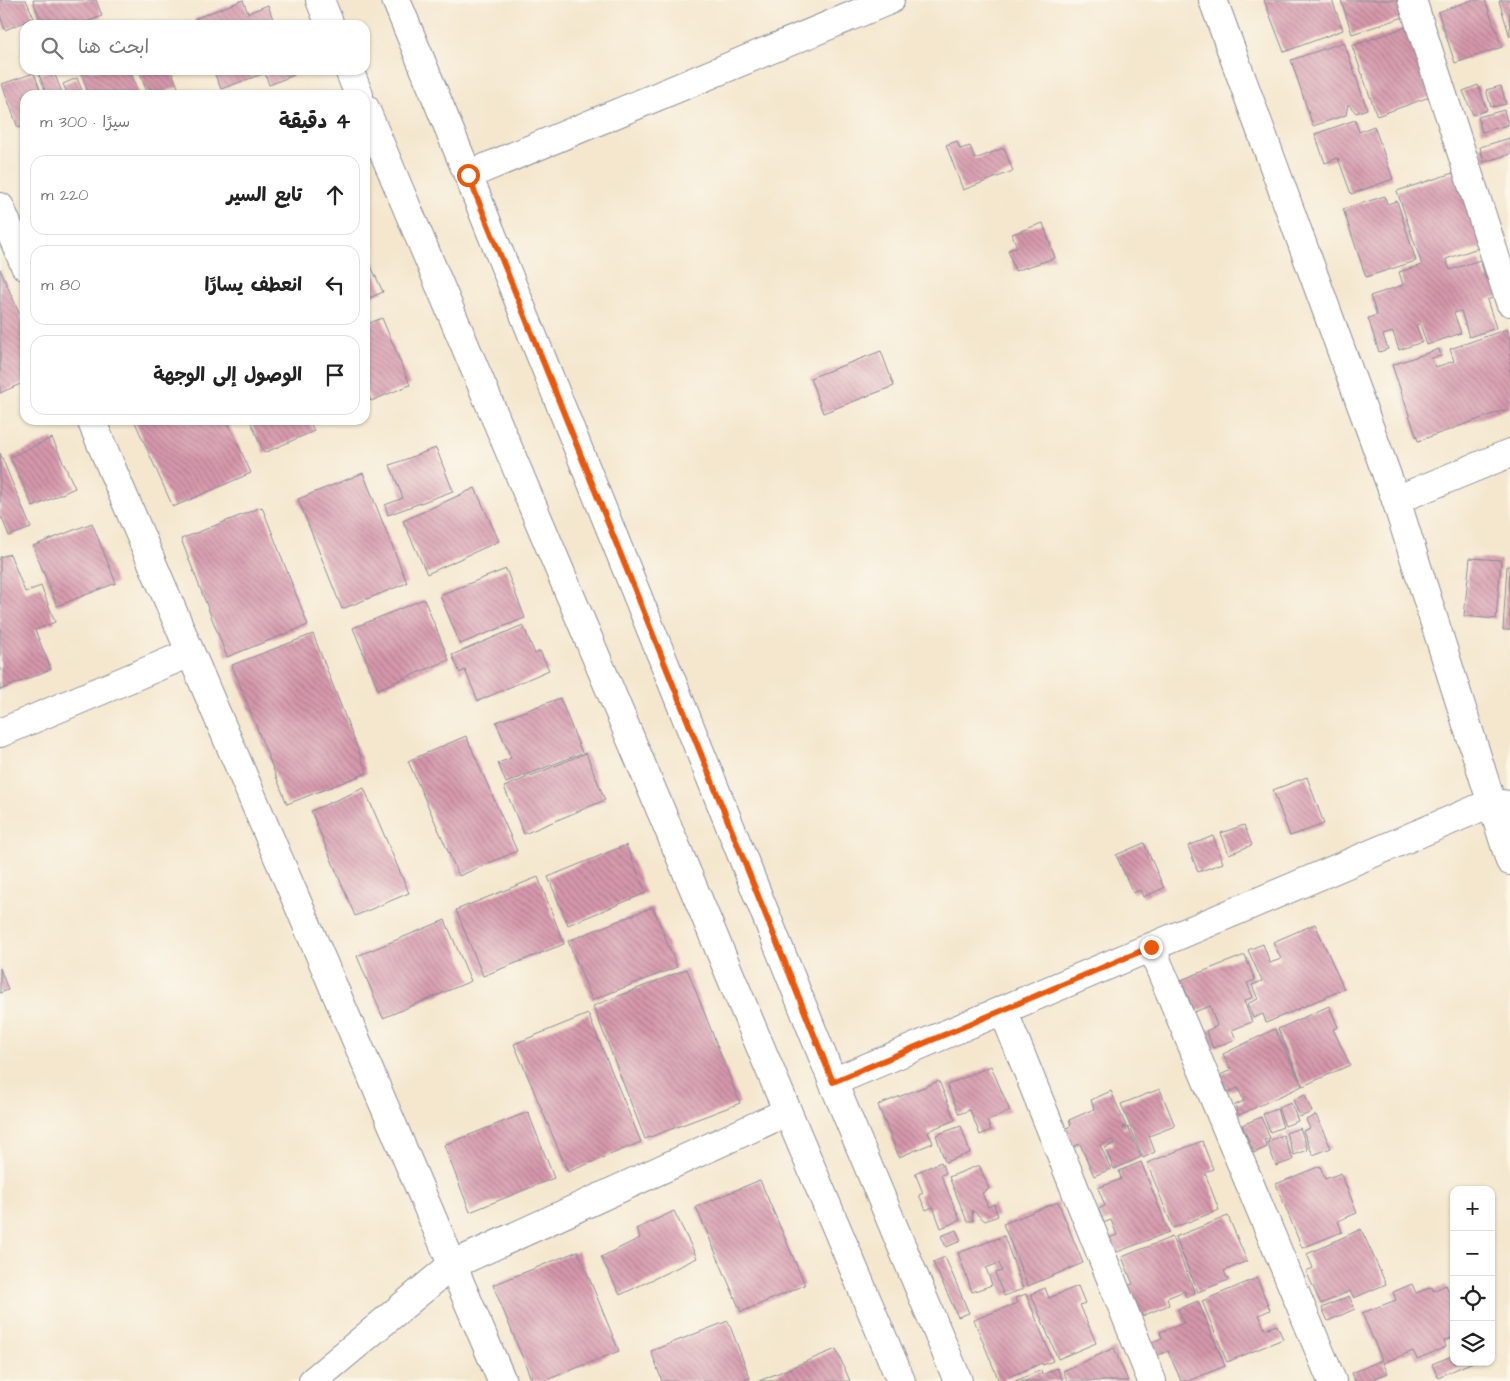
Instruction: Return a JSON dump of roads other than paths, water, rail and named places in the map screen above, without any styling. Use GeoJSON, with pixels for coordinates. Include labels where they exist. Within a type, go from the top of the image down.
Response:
{"type":"FeatureCollection","features":[{"type":"Feature","properties":{"kind":"street"},"geometry":{"type":"LineString","coordinates":[[320,0],[328,20]]}},
{"type":"Feature","properties":{"kind":"street"},"geometry":{"type":"LineString","coordinates":[[396,0],[833,1082],[958,1381]]}},
{"type":"Feature","properties":{"kind":"street"},"geometry":{"type":"LineString","coordinates":[[468,175],[890,0]]}},
{"type":"Feature","properties":{"kind":"street"},"geometry":{"type":"LineString","coordinates":[[1213,0],[1396,500],[1500,804],[1510,861]]}},
{"type":"Feature","properties":{"kind":"street"},"geometry":{"type":"LineString","coordinates":[[1412,0],[1510,302]]}},
{"type":"Feature","properties":{"kind":"street"},"geometry":{"type":"LineString","coordinates":[[351,75],[357,90]]}},
{"type":"Feature","properties":{"kind":"street"},"geometry":{"type":"LineString","coordinates":[[370,120],[902,1381]]}},
{"type":"Feature","properties":{"kind":"street"},"geometry":{"type":"LineString","coordinates":[[2,220],[20,256]]}},
{"type":"Feature","properties":{"kind":"street"},"geometry":{"type":"LineString","coordinates":[[93,425],[502,1381]]}},
{"type":"Feature","properties":{"kind":"street"},"geometry":{"type":"LineString","coordinates":[[1396,500],[1510,454]]}},
{"type":"Feature","properties":{"kind":"street"},"geometry":{"type":"LineString","coordinates":[[0,733],[190,653]]}},
{"type":"Feature","properties":{"kind":"street"},"geometry":{"type":"LineString","coordinates":[[833,1082],[1151,947],[1500,804]]}},
{"type":"Feature","properties":{"kind":"street"},"geometry":{"type":"LineString","coordinates":[[1151,947],[1332,1381]]}},
{"type":"Feature","properties":{"kind":"street"},"geometry":{"type":"LineString","coordinates":[[1003,1010],[1152,1381]]}},
{"type":"Feature","properties":{"kind":"street"},"geometry":{"type":"LineString","coordinates":[[313,1381],[452,1265],[787,1112]]}}]}
